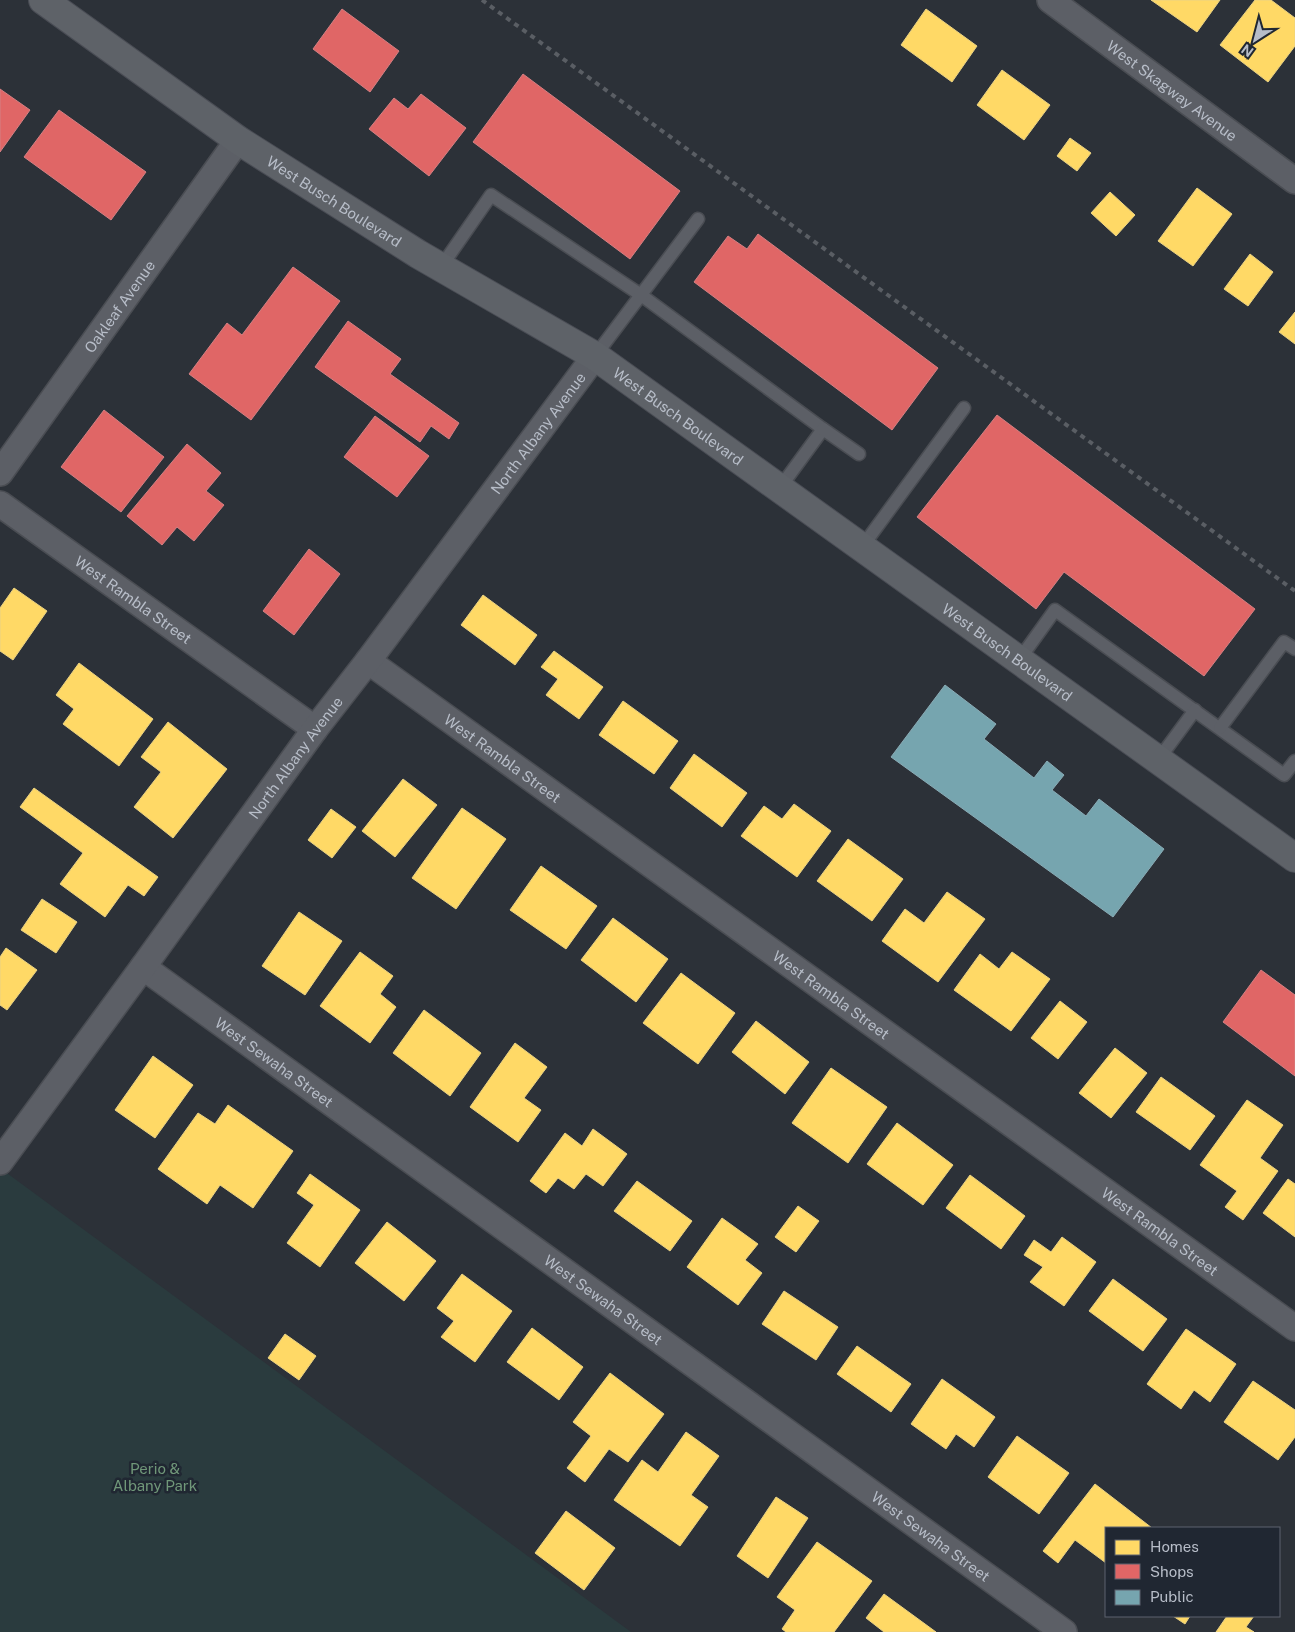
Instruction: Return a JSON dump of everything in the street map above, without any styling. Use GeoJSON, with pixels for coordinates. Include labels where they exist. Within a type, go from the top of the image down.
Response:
{"type":"FeatureCollection","features":[{"type":"Feature","properties":{"kind":"main road","name":"West Busch Boulevard"},"geometry":{"type":"LineString","coordinates":[[43,0],[238,140],[441,267],[595,356],[1295,858]]}},
{"type":"Feature","properties":{"kind":"street","name":"West Skagway Avenue"},"geometry":{"type":"LineString","coordinates":[[1050,0],[1295,181]]}},
{"type":"Feature","properties":{"kind":"street","name":"Oakleaf Avenue"},"geometry":{"type":"LineString","coordinates":[[0,473],[238,140]]}},
{"type":"Feature","properties":{"kind":"street","name":"North Albany Avenue"},"geometry":{"type":"LineString","coordinates":[[0,1162],[315,728],[368,661],[595,356]]}},
{"type":"Feature","properties":{"kind":"street","name":"West Rambla Street"},"geometry":{"type":"LineString","coordinates":[[0,504],[315,728]]}},
{"type":"Feature","properties":{"kind":"street","name":"West Rambla Street"},"geometry":{"type":"LineString","coordinates":[[368,661],[1295,1328]]}},
{"type":"Feature","properties":{"kind":"street","name":"West Sewaha Street"},"geometry":{"type":"LineString","coordinates":[[143,967],[1064,1632]]}},
{"type":"Feature","properties":{"kind":"lane"},"geometry":{"type":"LineString","coordinates":[[441,267],[491,195],[640,295],[859,454]]}},
{"type":"Feature","properties":{"kind":"lane"},"geometry":{"type":"LineString","coordinates":[[595,356],[698,219]]}},
{"type":"Feature","properties":{"kind":"lane"},"geometry":{"type":"LineString","coordinates":[[862,547],[964,408]]}},
{"type":"Feature","properties":{"kind":"lane"},"geometry":{"type":"LineString","coordinates":[[779,489],[823,429]]}},
{"type":"Feature","properties":{"kind":"lane"},"geometry":{"type":"LineString","coordinates":[[1019,660],[1056,610],[1284,775],[1295,761]]}},
{"type":"Feature","properties":{"kind":"lane"},"geometry":{"type":"LineString","coordinates":[[1220,728],[1284,642],[1295,650]]}},
{"type":"Feature","properties":{"kind":"lane"},"geometry":{"type":"LineString","coordinates":[[1158,760],[1195,710]]}},
{"type":"Feature","properties":{"kind":"green space","name":"Perio & Albany Park"},"geometry":{"type":"Polygon","coordinates":[[[0,1168],[631,1632],[0,1632],[0,1168]]]}},
{"type":"Feature","properties":{"kind":"building: Homes"},"geometry":{"type":"Polygon","coordinates":[[[1151,0],[1220,0],[1197,32],[1151,0]]]}},
{"type":"Feature","properties":{"kind":"building: Homes"},"geometry":{"type":"Polygon","coordinates":[[[1255,0],[1271,0],[1295,18],[1295,46],[1268,82],[1220,45],[1255,0]]]}},
{"type":"Feature","properties":{"kind":"building: Homes"},"geometry":{"type":"Polygon","coordinates":[[[926,9],[977,46],[952,82],[901,45],[926,9]]]}},
{"type":"Feature","properties":{"kind":"building: Homes"},"geometry":{"type":"Polygon","coordinates":[[[1002,70],[1050,105],[1024,140],[977,105],[1002,70]]]}},
{"type":"Feature","properties":{"kind":"building: Homes"},"geometry":{"type":"Polygon","coordinates":[[[1070,138],[1091,153],[1077,171],[1057,156],[1070,138]]]}},
{"type":"Feature","properties":{"kind":"building: Homes"},"geometry":{"type":"Polygon","coordinates":[[[1197,188],[1232,214],[1193,266],[1158,241],[1197,188]]]}},
{"type":"Feature","properties":{"kind":"building: Homes"},"geometry":{"type":"Polygon","coordinates":[[[1110,192],[1135,215],[1116,236],[1091,213],[1110,192]]]}},
{"type":"Feature","properties":{"kind":"building: Homes"},"geometry":{"type":"Polygon","coordinates":[[[1250,254],[1273,272],[1248,306],[1224,289],[1250,254]]]}},
{"type":"Feature","properties":{"kind":"building: Homes"},"geometry":{"type":"Polygon","coordinates":[[[1295,312],[1295,344],[1279,332],[1295,312]]]}},
{"type":"Feature","properties":{"kind":"building: Homes"},"geometry":{"type":"Polygon","coordinates":[[[14,588],[47,611],[13,660],[0,651],[0,608],[14,588]]]}},
{"type":"Feature","properties":{"kind":"building: Homes"},"geometry":{"type":"Polygon","coordinates":[[[483,595],[537,635],[515,665],[461,625],[483,595]]]}},
{"type":"Feature","properties":{"kind":"building: Homes"},"geometry":{"type":"Polygon","coordinates":[[[554,651],[603,687],[579,719],[546,695],[558,679],[541,667],[554,651]]]}},
{"type":"Feature","properties":{"kind":"building: Homes"},"geometry":{"type":"Polygon","coordinates":[[[79,663],[153,719],[119,766],[63,724],[74,709],[56,695],[79,663]]]}},
{"type":"Feature","properties":{"kind":"building: Homes"},"geometry":{"type":"Polygon","coordinates":[[[623,701],[678,741],[654,774],[599,735],[623,701]]]}},
{"type":"Feature","properties":{"kind":"building: Homes"},"geometry":{"type":"Polygon","coordinates":[[[168,722],[227,769],[173,838],[134,807],[161,772],[141,757],[168,722]]]}},
{"type":"Feature","properties":{"kind":"building: Homes"},"geometry":{"type":"Polygon","coordinates":[[[694,754],[747,793],[722,827],[670,788],[694,754]]]}},
{"type":"Feature","properties":{"kind":"building: Homes"},"geometry":{"type":"Polygon","coordinates":[[[403,779],[437,805],[395,857],[362,831],[403,779]]]}},
{"type":"Feature","properties":{"kind":"building: Homes"},"geometry":{"type":"Polygon","coordinates":[[[34,788],[158,877],[144,896],[128,885],[105,917],[60,884],[83,853],[20,807],[34,788]]]}},
{"type":"Feature","properties":{"kind":"building: Homes"},"geometry":{"type":"Polygon","coordinates":[[[794,804],[831,831],[797,877],[741,836],[764,806],[782,819],[794,804]]]}},
{"type":"Feature","properties":{"kind":"building: Homes"},"geometry":{"type":"Polygon","coordinates":[[[462,808],[506,839],[456,909],[412,878],[462,808]]]}},
{"type":"Feature","properties":{"kind":"building: Homes"},"geometry":{"type":"Polygon","coordinates":[[[331,809],[356,827],[332,858],[308,840],[331,809]]]}},
{"type":"Feature","properties":{"kind":"building: Homes"},"geometry":{"type":"Polygon","coordinates":[[[848,839],[903,879],[872,921],[817,881],[848,839]]]}},
{"type":"Feature","properties":{"kind":"building: Homes"},"geometry":{"type":"Polygon","coordinates":[[[541,866],[597,906],[566,949],[510,910],[541,866]]]}},
{"type":"Feature","properties":{"kind":"building: Homes"},"geometry":{"type":"Polygon","coordinates":[[[947,892],[985,919],[938,982],[882,941],[905,909],[924,923],[947,892]]]}},
{"type":"Feature","properties":{"kind":"building: Homes"},"geometry":{"type":"Polygon","coordinates":[[[42,899],[77,922],[56,953],[21,930],[42,899]]]}},
{"type":"Feature","properties":{"kind":"building: Homes"},"geometry":{"type":"Polygon","coordinates":[[[299,912],[342,941],[305,995],[262,966],[299,912]]]}},
{"type":"Feature","properties":{"kind":"building: Homes"},"geometry":{"type":"Polygon","coordinates":[[[613,918],[668,959],[636,1002],[581,960],[613,918]]]}},
{"type":"Feature","properties":{"kind":"building: Homes"},"geometry":{"type":"Polygon","coordinates":[[[6,948],[37,970],[7,1010],[0,1005],[0,957],[6,948]]]}},
{"type":"Feature","properties":{"kind":"building: Homes"},"geometry":{"type":"Polygon","coordinates":[[[360,952],[393,976],[380,994],[396,1007],[370,1043],[320,1006],[360,952]]]}},
{"type":"Feature","properties":{"kind":"building: Homes"},"geometry":{"type":"Polygon","coordinates":[[[1012,952],[1050,979],[1011,1031],[954,990],[980,954],[999,969],[1012,952]]]}},
{"type":"Feature","properties":{"kind":"building: Homes"},"geometry":{"type":"Polygon","coordinates":[[[681,973],[735,1013],[698,1064],[643,1023],[681,973]]]}},
{"type":"Feature","properties":{"kind":"building: Homes"},"geometry":{"type":"Polygon","coordinates":[[[1060,1001],[1087,1022],[1058,1059],[1031,1038],[1060,1001]]]}},
{"type":"Feature","properties":{"kind":"building: Homes"},"geometry":{"type":"Polygon","coordinates":[[[424,1010],[481,1053],[450,1096],[393,1053],[424,1010]]]}},
{"type":"Feature","properties":{"kind":"building: Homes"},"geometry":{"type":"Polygon","coordinates":[[[756,1021],[809,1062],[785,1094],[732,1052],[756,1021]]]}},
{"type":"Feature","properties":{"kind":"building: Homes"},"geometry":{"type":"Polygon","coordinates":[[[515,1043],[547,1067],[524,1098],[541,1110],[518,1142],[470,1107],[515,1043]]]}},
{"type":"Feature","properties":{"kind":"building: Homes"},"geometry":{"type":"Polygon","coordinates":[[[1115,1048],[1147,1073],[1111,1118],[1079,1093],[1115,1048]]]}},
{"type":"Feature","properties":{"kind":"building: Homes"},"geometry":{"type":"Polygon","coordinates":[[[153,1056],[193,1085],[155,1138],[115,1110],[153,1056]]]}},
{"type":"Feature","properties":{"kind":"building: Homes"},"geometry":{"type":"Polygon","coordinates":[[[831,1068],[887,1107],[848,1163],[792,1123],[831,1068]]]}},
{"type":"Feature","properties":{"kind":"building: Homes"},"geometry":{"type":"Polygon","coordinates":[[[1161,1077],[1215,1116],[1190,1150],[1136,1112],[1161,1077]]]}},
{"type":"Feature","properties":{"kind":"building: Homes"},"geometry":{"type":"Polygon","coordinates":[[[1247,1100],[1283,1125],[1260,1158],[1278,1171],[1243,1220],[1225,1207],[1237,1191],[1200,1165],[1247,1100]]]}},
{"type":"Feature","properties":{"kind":"building: Homes"},"geometry":{"type":"Polygon","coordinates":[[[228,1105],[293,1151],[253,1208],[220,1185],[207,1204],[158,1169],[198,1113],[215,1124],[228,1105]]]}},
{"type":"Feature","properties":{"kind":"building: Homes"},"geometry":{"type":"Polygon","coordinates":[[[897,1123],[953,1165],[923,1205],[867,1164],[897,1123]]]}},
{"type":"Feature","properties":{"kind":"building: Homes"},"geometry":{"type":"Polygon","coordinates":[[[593,1129],[627,1154],[603,1186],[586,1174],[574,1189],[558,1178],[546,1193],[530,1181],[565,1133],[582,1146],[593,1129]]]}},
{"type":"Feature","properties":{"kind":"building: Homes"},"geometry":{"type":"Polygon","coordinates":[[[310,1174],[360,1210],[320,1267],[287,1243],[314,1205],[297,1193],[310,1174]]]}},
{"type":"Feature","properties":{"kind":"building: Homes"},"geometry":{"type":"Polygon","coordinates":[[[970,1175],[1025,1216],[1001,1249],[946,1208],[970,1175]]]}},
{"type":"Feature","properties":{"kind":"building: Homes"},"geometry":{"type":"Polygon","coordinates":[[[1288,1179],[1295,1184],[1295,1237],[1263,1213],[1288,1179]]]}},
{"type":"Feature","properties":{"kind":"building: Homes"},"geometry":{"type":"Polygon","coordinates":[[[637,1181],[692,1221],[670,1251],[614,1211],[637,1181]]]}},
{"type":"Feature","properties":{"kind":"building: Homes"},"geometry":{"type":"Polygon","coordinates":[[[798,1206],[819,1221],[796,1252],[775,1237],[798,1206]]]}},
{"type":"Feature","properties":{"kind":"building: Homes"},"geometry":{"type":"Polygon","coordinates":[[[722,1218],[758,1244],[745,1260],[762,1273],[738,1305],[687,1267],[722,1218]]]}},
{"type":"Feature","properties":{"kind":"building: Homes"},"geometry":{"type":"Polygon","coordinates":[[[387,1222],[436,1261],[404,1301],[355,1263],[387,1222]]]}},
{"type":"Feature","properties":{"kind":"building: Homes"},"geometry":{"type":"Polygon","coordinates":[[[1062,1237],[1096,1262],[1064,1306],[1030,1282],[1043,1267],[1024,1255],[1034,1240],[1051,1252],[1062,1237]]]}},
{"type":"Feature","properties":{"kind":"building: Homes"},"geometry":{"type":"Polygon","coordinates":[[[462,1274],[512,1311],[475,1362],[441,1337],[454,1321],[437,1308],[462,1274]]]}},
{"type":"Feature","properties":{"kind":"building: Homes"},"geometry":{"type":"Polygon","coordinates":[[[1113,1279],[1167,1319],[1143,1351],[1089,1311],[1113,1279]]]}},
{"type":"Feature","properties":{"kind":"building: Homes"},"geometry":{"type":"Polygon","coordinates":[[[784,1291],[838,1327],[816,1360],[762,1324],[784,1291]]]}},
{"type":"Feature","properties":{"kind":"building: Homes"},"geometry":{"type":"Polygon","coordinates":[[[532,1328],[583,1367],[559,1400],[507,1362],[532,1328]]]}},
{"type":"Feature","properties":{"kind":"building: Homes"},"geometry":{"type":"Polygon","coordinates":[[[1186,1329],[1236,1364],[1210,1402],[1194,1390],[1181,1409],[1147,1384],[1186,1329]]]}},
{"type":"Feature","properties":{"kind":"building: Homes"},"geometry":{"type":"Polygon","coordinates":[[[285,1334],[316,1356],[299,1380],[268,1358],[285,1334]]]}},
{"type":"Feature","properties":{"kind":"building: Homes"},"geometry":{"type":"Polygon","coordinates":[[[857,1346],[911,1384],[891,1412],[837,1374],[857,1346]]]}},
{"type":"Feature","properties":{"kind":"building: Homes"},"geometry":{"type":"Polygon","coordinates":[[[610,1373],[664,1414],[628,1462],[609,1449],[585,1482],[567,1468],[591,1436],[573,1422],[610,1373]]]}},
{"type":"Feature","properties":{"kind":"building: Homes"},"geometry":{"type":"Polygon","coordinates":[[[942,1379],[995,1417],[974,1447],[956,1434],[946,1449],[911,1424],[942,1379]]]}},
{"type":"Feature","properties":{"kind":"building: Homes"},"geometry":{"type":"Polygon","coordinates":[[[1253,1381],[1295,1410],[1295,1437],[1278,1460],[1224,1422],[1253,1381]]]}},
{"type":"Feature","properties":{"kind":"building: Homes"},"geometry":{"type":"Polygon","coordinates":[[[686,1432],[719,1456],[691,1495],[708,1507],[680,1546],[614,1500],[642,1460],[658,1472],[686,1432]]]}},
{"type":"Feature","properties":{"kind":"building: Homes"},"geometry":{"type":"Polygon","coordinates":[[[1017,1436],[1069,1473],[1039,1514],[988,1477],[1017,1436]]]}},
{"type":"Feature","properties":{"kind":"building: Homes"},"geometry":{"type":"Polygon","coordinates":[[[1095,1484],[1151,1527],[1105,1527],[1105,1562],[1075,1540],[1058,1563],[1043,1551],[1095,1484]]]}},
{"type":"Feature","properties":{"kind":"building: Homes"},"geometry":{"type":"Polygon","coordinates":[[[776,1497],[808,1518],[768,1578],[737,1556],[776,1497]]]}},
{"type":"Feature","properties":{"kind":"building: Homes"},"geometry":{"type":"Polygon","coordinates":[[[566,1511],[615,1548],[584,1590],[535,1553],[566,1511]]]}},
{"type":"Feature","properties":{"kind":"building: Homes"},"geometry":{"type":"Polygon","coordinates":[[[817,1542],[872,1581],[834,1632],[786,1632],[782,1629],[795,1610],[777,1597],[817,1542]]]}},
{"type":"Feature","properties":{"kind":"building: Homes"},"geometry":{"type":"Polygon","coordinates":[[[884,1594],[936,1632],[884,1632],[866,1618],[884,1594]]]}},
{"type":"Feature","properties":{"kind":"building: Homes"},"geometry":{"type":"Polygon","coordinates":[[[1174,1617],[1189,1617],[1185,1624],[1174,1617]]]}},
{"type":"Feature","properties":{"kind":"building: Homes"},"geometry":{"type":"Polygon","coordinates":[[[1226,1617],[1253,1617],[1246,1627],[1254,1632],[1216,1632],[1226,1617]]]}},
{"type":"Feature","properties":{"kind":"building: Shops"},"geometry":{"type":"Polygon","coordinates":[[[342,9],[399,51],[370,92],[313,49],[342,9]]]}},
{"type":"Feature","properties":{"kind":"building: Shops"},"geometry":{"type":"Polygon","coordinates":[[[523,74],[680,191],[630,259],[473,142],[523,74]]]}},
{"type":"Feature","properties":{"kind":"building: Shops"},"geometry":{"type":"Polygon","coordinates":[[[0,89],[30,110],[0,152],[0,89]]]}},
{"type":"Feature","properties":{"kind":"building: Shops"},"geometry":{"type":"Polygon","coordinates":[[[421,94],[466,128],[429,176],[369,129],[394,98],[408,109],[421,94]]]}},
{"type":"Feature","properties":{"kind":"building: Shops"},"geometry":{"type":"Polygon","coordinates":[[[59,110],[146,172],[111,220],[24,157],[59,110]]]}},
{"type":"Feature","properties":{"kind":"building: Shops"},"geometry":{"type":"Polygon","coordinates":[[[758,234],[938,368],[892,430],[694,282],[728,236],[747,249],[758,234]]]}},
{"type":"Feature","properties":{"kind":"building: Shops"},"geometry":{"type":"Polygon","coordinates":[[[293,267],[340,301],[251,420],[189,374],[227,323],[242,335],[293,267]]]}},
{"type":"Feature","properties":{"kind":"building: Shops"},"geometry":{"type":"Polygon","coordinates":[[[348,321],[401,359],[390,374],[459,423],[449,439],[431,426],[420,442],[315,367],[348,321]]]}},
{"type":"Feature","properties":{"kind":"building: Shops"},"geometry":{"type":"Polygon","coordinates":[[[104,410],[164,457],[121,512],[61,467],[104,410]]]}},
{"type":"Feature","properties":{"kind":"building: Shops"},"geometry":{"type":"Polygon","coordinates":[[[997,415],[1255,609],[1204,676],[1064,572],[1036,609],[917,517],[997,415]]]}},
{"type":"Feature","properties":{"kind":"building: Shops"},"geometry":{"type":"Polygon","coordinates":[[[375,416],[429,456],[397,497],[344,457],[375,416]]]}},
{"type":"Feature","properties":{"kind":"building: Shops"},"geometry":{"type":"Polygon","coordinates":[[[187,444],[221,473],[206,491],[224,505],[194,541],[177,527],[162,545],[127,516],[187,444]]]}},
{"type":"Feature","properties":{"kind":"building: Shops"},"geometry":{"type":"Polygon","coordinates":[[[309,549],[340,574],[294,635],[263,611],[309,549]]]}},
{"type":"Feature","properties":{"kind":"building: Shops"},"geometry":{"type":"Polygon","coordinates":[[[1261,970],[1295,995],[1295,1076],[1223,1022],[1261,970]]]}},
{"type":"Feature","properties":{"kind":"building: Public"},"geometry":{"type":"Polygon","coordinates":[[[945,685],[996,724],[984,739],[1034,778],[1047,761],[1064,775],[1052,790],[1086,816],[1099,799],[1164,849],[1113,917],[891,757],[945,685]]]}},
{"type":"Feature","properties":{"kind":"railway"},"geometry":{"type":"LineString","coordinates":[[482,0],[1295,591]]}}]}
